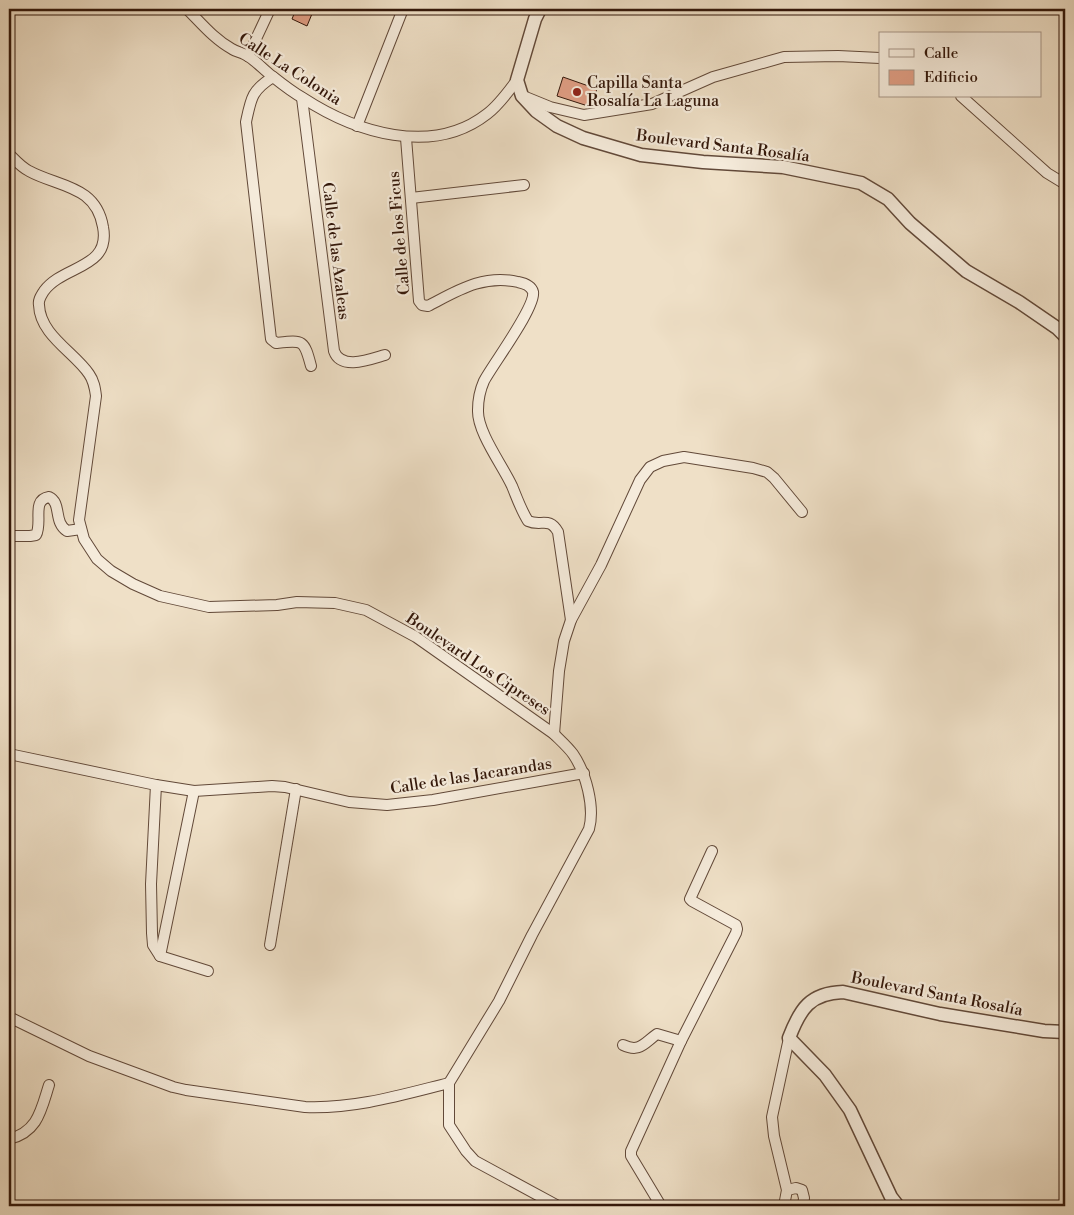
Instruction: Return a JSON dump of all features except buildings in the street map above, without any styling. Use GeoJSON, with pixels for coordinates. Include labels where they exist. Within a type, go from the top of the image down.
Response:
{"type":"FeatureCollection","features":[{"type":"Feature","properties":{"kind":"street","name":"Calle La Colonia"},"geometry":{"type":"LineString","coordinates":[[187,9],[218,40],[248,56],[302,98],[334,117],[357,126],[406,138],[430,137],[463,129],[487,114],[505,96],[517,80]]}},
{"type":"Feature","properties":{"kind":"street"},"geometry":{"type":"LineString","coordinates":[[248,56],[270,9]]}},
{"type":"Feature","properties":{"kind":"street"},"geometry":{"type":"LineString","coordinates":[[357,126],[403,9]]}},
{"type":"Feature","properties":{"kind":"street"},"geometry":{"type":"LineString","coordinates":[[517,80],[535,19],[540,9]]}},
{"type":"Feature","properties":{"kind":"street"},"geometry":{"type":"LineString","coordinates":[[522,96],[550,107],[584,115],[652,104],[714,77],[784,57],[838,56],[879,58]]}},
{"type":"Feature","properties":{"kind":"street"},"geometry":{"type":"LineString","coordinates":[[273,77],[259,86],[250,102],[246,122],[271,339],[276,343],[294,341],[303,344],[307,349],[311,366]]}},
{"type":"Feature","properties":{"kind":"street","name":"Boulevard Santa Rosalía"},"geometry":{"type":"LineString","coordinates":[[517,80],[522,96],[536,111],[557,126],[583,138],[641,155],[703,162],[783,167],[861,183],[888,199],[910,223],[966,271],[1018,302],[1057,328],[1065,336]]}},
{"type":"Feature","properties":{"kind":"street","name":"Calle de las Azaleas"},"geometry":{"type":"LineString","coordinates":[[302,98],[334,351],[336,357],[341,361],[347,362],[386,355]]}},
{"type":"Feature","properties":{"kind":"street"},"geometry":{"type":"LineString","coordinates":[[963,98],[1047,173],[1065,184]]}},
{"type":"Feature","properties":{"kind":"street","name":"Calle de los Ficus"},"geometry":{"type":"LineString","coordinates":[[406,138],[419,301],[422,305],[428,306],[469,285],[498,280],[519,282],[531,288],[533,292],[529,308],[484,382],[478,402],[478,414],[483,430],[528,521],[534,524],[547,522],[555,525],[558,532],[571,620]]}},
{"type":"Feature","properties":{"kind":"street","name":"Boulevard Los Cipreses"},"geometry":{"type":"LineString","coordinates":[[9,154],[28,171],[69,186],[83,194],[98,211],[104,230],[102,249],[97,257],[51,283],[41,295],[38,303],[41,317],[54,337],[90,375],[94,383],[96,396],[80,510],[81,529],[88,548],[97,559],[111,571],[133,584],[160,596],[209,607],[277,605],[297,602],[335,603],[366,610],[416,637],[554,734],[573,752],[584,773],[592,811],[589,829],[499,1001],[449,1083]]}},
{"type":"Feature","properties":{"kind":"street"},"geometry":{"type":"LineString","coordinates":[[411,198],[524,185]]}},
{"type":"Feature","properties":{"kind":"street"},"geometry":{"type":"LineString","coordinates":[[554,734],[559,671],[564,641],[571,620],[601,566],[640,480],[650,467],[663,461],[684,457],[767,472],[802,512]]}},
{"type":"Feature","properties":{"kind":"street"},"geometry":{"type":"LineString","coordinates":[[9,536],[36,535],[39,530],[39,504],[43,498],[49,497],[55,501],[58,519],[63,528],[67,531],[81,529]]}},
{"type":"Feature","properties":{"kind":"street","name":"Calle de las Jacarandas"},"geometry":{"type":"LineString","coordinates":[[9,754],[156,785],[194,790],[272,786],[296,789],[349,802],[387,805],[433,800],[584,773]]}},
{"type":"Feature","properties":{"kind":"street"},"geometry":{"type":"LineString","coordinates":[[156,785],[151,919],[153,945],[160,956],[208,970]]}},
{"type":"Feature","properties":{"kind":"street"},"geometry":{"type":"LineString","coordinates":[[270,945],[296,789]]}},
{"type":"Feature","properties":{"kind":"street"},"geometry":{"type":"LineString","coordinates":[[160,956],[194,790]]}},
{"type":"Feature","properties":{"kind":"street"},"geometry":{"type":"LineString","coordinates":[[661,1206],[631,1156],[631,1151],[681,1041],[738,929],[736,925],[692,902],[690,899],[712,851]]}},
{"type":"Feature","properties":{"kind":"street"},"geometry":{"type":"LineString","coordinates":[[151,919],[168,922]]}},
{"type":"Feature","properties":{"kind":"street","name":"Boulevard Santa Rosalía"},"geometry":{"type":"LineString","coordinates":[[789,1038],[801,1012],[817,996],[829,992],[859,994],[940,1014],[993,1023],[1044,1031],[1065,1032]]}},
{"type":"Feature","properties":{"kind":"street"},"geometry":{"type":"LineString","coordinates":[[9,1017],[89,1056],[186,1090],[324,1108],[372,1103],[449,1083],[449,1125],[466,1151],[475,1160],[558,1206]]}},
{"type":"Feature","properties":{"kind":"street"},"geometry":{"type":"LineString","coordinates":[[623,1045],[636,1049],[658,1034],[681,1041]]}},
{"type":"Feature","properties":{"kind":"street"},"geometry":{"type":"LineString","coordinates":[[784,1206],[787,1190],[775,1142],[772,1117],[789,1038]]}},
{"type":"Feature","properties":{"kind":"street"},"geometry":{"type":"LineString","coordinates":[[789,1038],[824,1075],[850,1110],[891,1197],[898,1206]]}},
{"type":"Feature","properties":{"kind":"street"},"geometry":{"type":"LineString","coordinates":[[9,1139],[23,1134],[33,1126],[49,1085]]}},
{"type":"Feature","properties":{"kind":"street"},"geometry":{"type":"LineString","coordinates":[[787,1190],[796,1188],[802,1190],[803,1206]]}},
{"type":"Feature","properties":{"kind":"place","name":"Capilla Santa Rosalía La Laguna"},"geometry":{"type":"Point","coordinates":[577,92]}}]}
